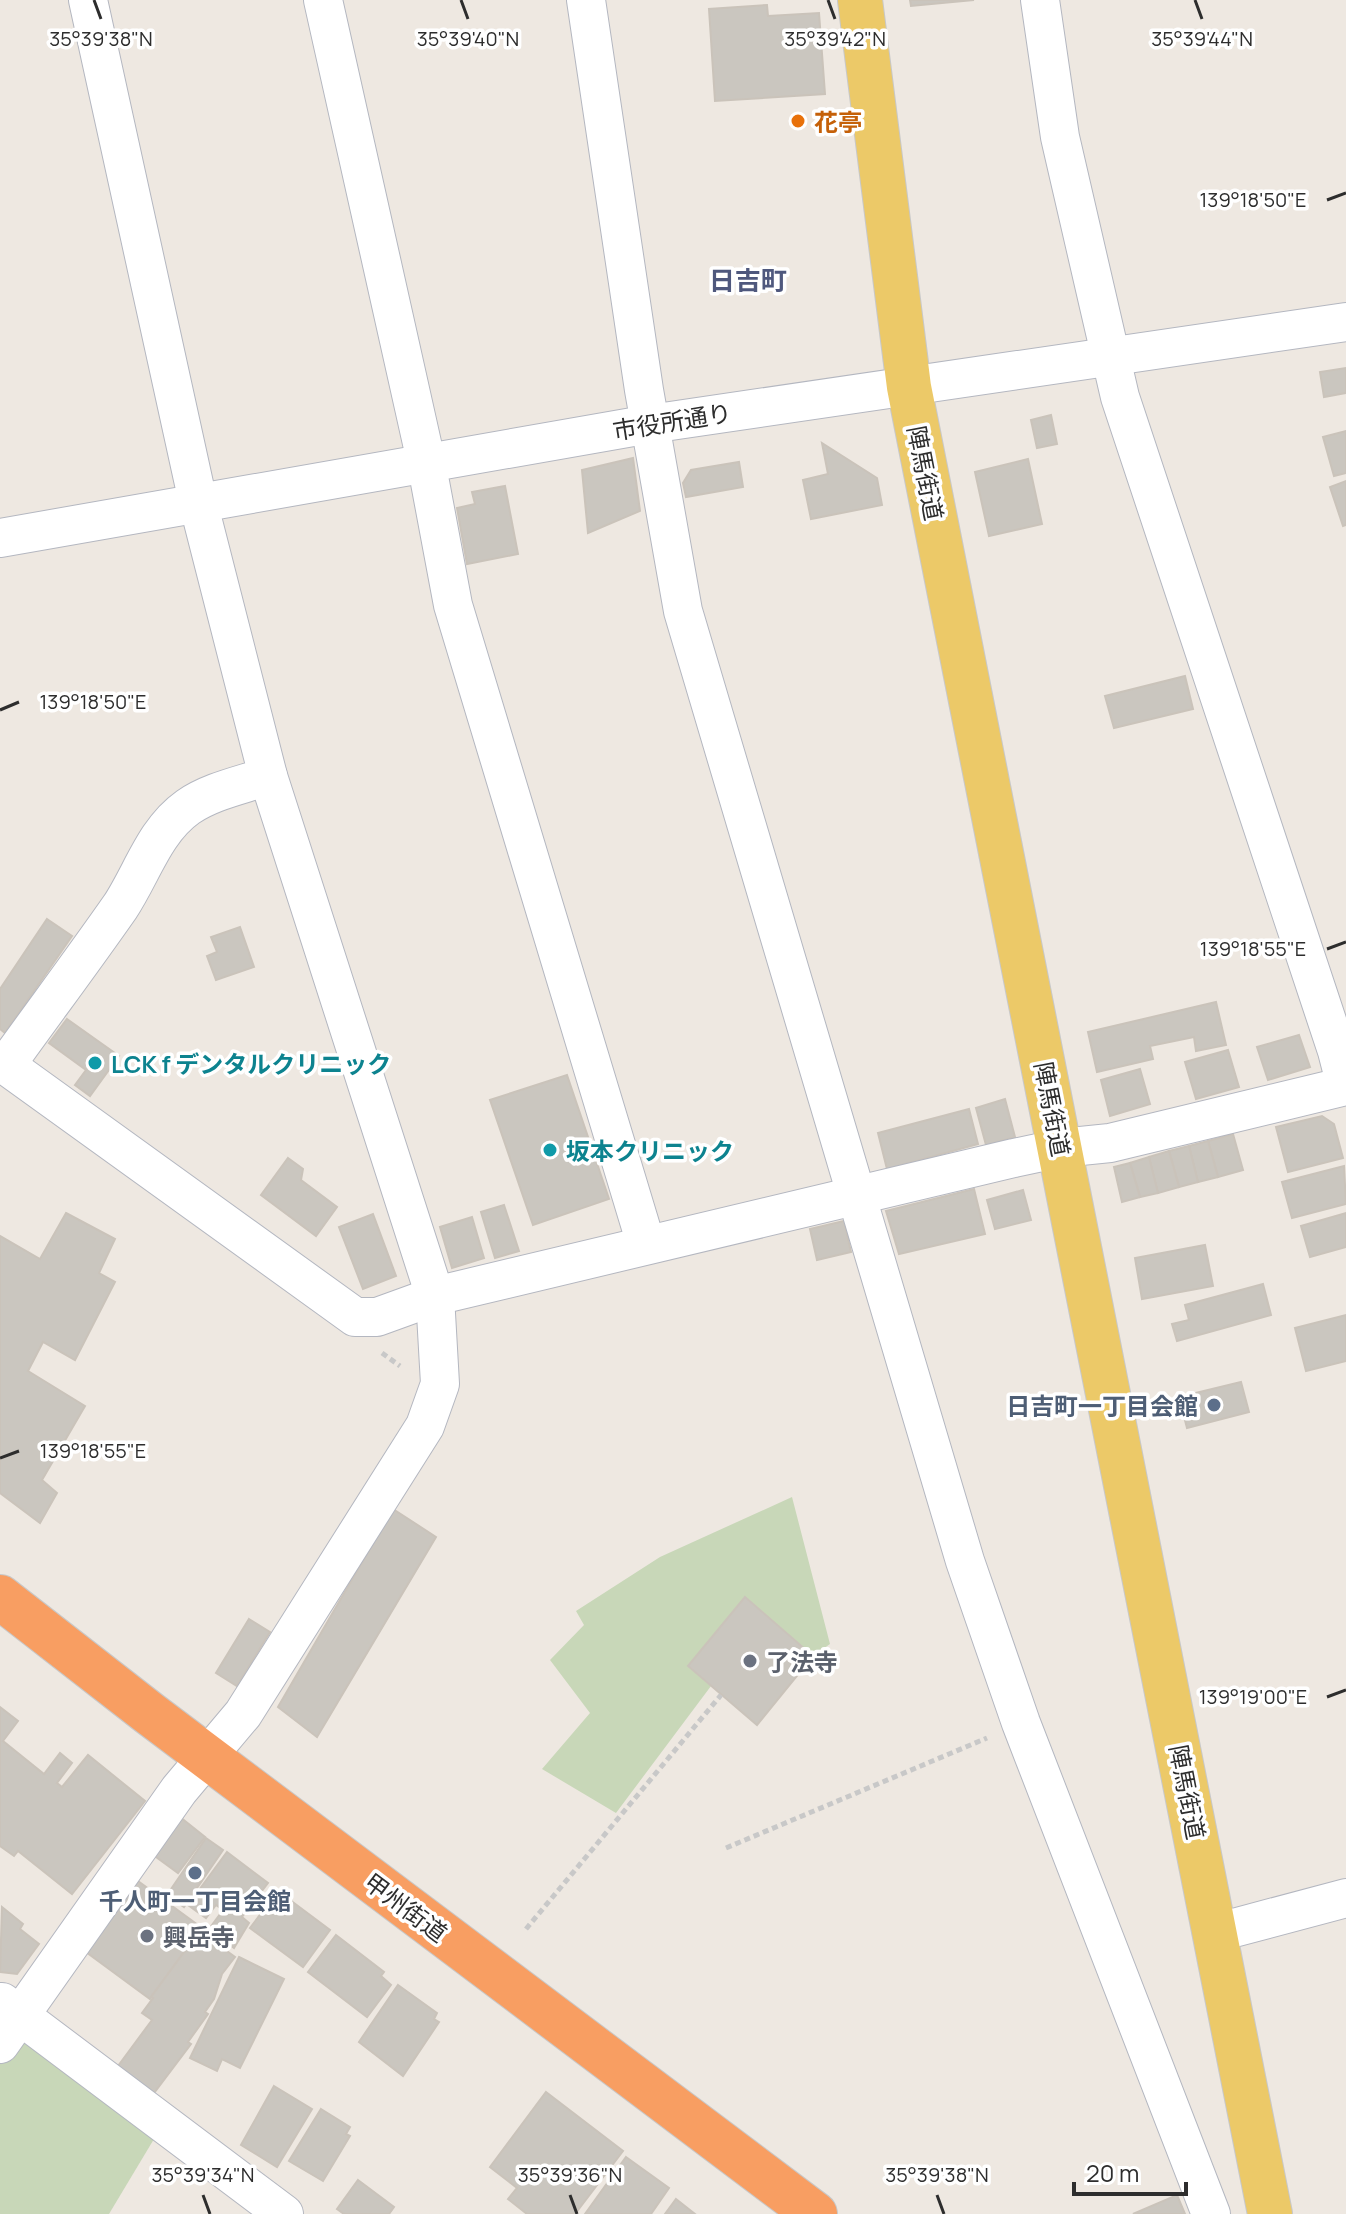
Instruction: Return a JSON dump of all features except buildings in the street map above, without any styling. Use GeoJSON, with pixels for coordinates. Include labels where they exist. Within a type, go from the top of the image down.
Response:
{"type":"FeatureCollection","features":[{"type":"Feature","properties":{"kind":"highway","name":"甲州街道"},"geometry":{"type":"LineString","coordinates":[[0,1597],[790,2206]]}},
{"type":"Feature","properties":{"kind":"main road","name":"陣馬街道"},"geometry":{"type":"LineString","coordinates":[[860,0],[909,387],[1270,2214]]}},
{"type":"Feature","properties":{"kind":"street"},"geometry":{"type":"LineString","coordinates":[[88,0],[198,502],[268,776],[435,1296],[440,1384],[425,1426],[243,1714],[155,1823],[7,2020],[284,2214]]}},
{"type":"Feature","properties":{"kind":"street"},"geometry":{"type":"LineString","coordinates":[[323,0],[426,461],[453,605],[646,1244]]}},
{"type":"Feature","properties":{"kind":"street"},"geometry":{"type":"LineString","coordinates":[[586,0],[650,424],[683,611],[965,1561],[1021,1723],[1211,2214]]}},
{"type":"Feature","properties":{"kind":"street"},"geometry":{"type":"LineString","coordinates":[[268,776],[211,795],[187,807],[167,828],[145,859],[122,903],[3,1063],[355,1317],[377,1317],[435,1296],[646,1244],[1061,1148],[1110,1143],[1346,1086],[1120,397],[1060,137],[1040,0]]}},
{"type":"Feature","properties":{"kind":"street","name":"市役所通り"},"geometry":{"type":"LineString","coordinates":[[0,538],[650,424],[1346,322]]}},
{"type":"Feature","properties":{"kind":"street"},"geometry":{"type":"LineString","coordinates":[[1215,1933],[1346,1898]]}},
{"type":"Feature","properties":{"kind":"path"},"geometry":{"type":"LineString","coordinates":[[355,1317],[366,1341],[404,1369]]}},
{"type":"Feature","properties":{"kind":"path"},"geometry":{"type":"LineString","coordinates":[[526,1929],[721,1695]]}},
{"type":"Feature","properties":{"kind":"path"},"geometry":{"type":"LineString","coordinates":[[726,1848],[1021,1723]]}},
{"type":"Feature","properties":{"kind":"green space"},"geometry":{"type":"Polygon","coordinates":[[[792,1497],[830,1644],[813,1656],[688,1666],[711,1686],[616,1813],[542,1769],[590,1713],[550,1660],[584,1625],[576,1611],[660,1557],[792,1497]]]}},
{"type":"Feature","properties":{"kind":"green space"},"geometry":{"type":"Polygon","coordinates":[[[21,2016],[163,2124],[109,2214],[0,2214],[0,2047],[21,2016]]]}},
{"type":"Feature","properties":{"kind":"place","name":"花亭"},"geometry":{"type":"Point","coordinates":[798,121]}},
{"type":"Feature","properties":{"kind":"place","name":"LCK f デンタルクリニック"},"geometry":{"type":"Point","coordinates":[95,1063]}},
{"type":"Feature","properties":{"kind":"place","name":"坂本クリニック"},"geometry":{"type":"Point","coordinates":[550,1150]}},
{"type":"Feature","properties":{"kind":"place","name":"日吉町一丁目会館"},"geometry":{"type":"Point","coordinates":[1214,1405]}},
{"type":"Feature","properties":{"kind":"place","name":"了法寺"},"geometry":{"type":"Point","coordinates":[750,1661]}},
{"type":"Feature","properties":{"kind":"place","name":"千人町一丁目会館"},"geometry":{"type":"Point","coordinates":[195,1873]}},
{"type":"Feature","properties":{"kind":"place","name":"興岳寺"},"geometry":{"type":"Point","coordinates":[147,1936]}},
{"type":"Feature","properties":{"kind":"district","name":"日吉町"},"geometry":{"type":"Point","coordinates":[748,280]}}]}
